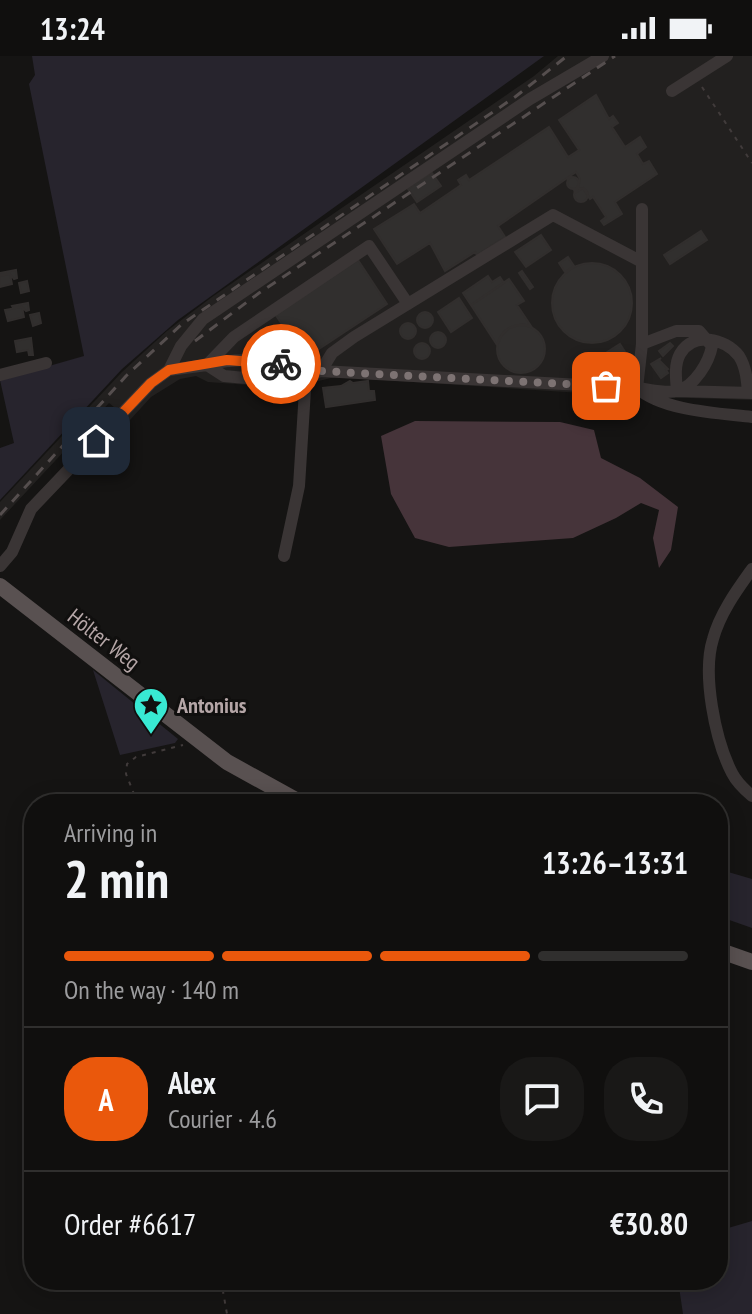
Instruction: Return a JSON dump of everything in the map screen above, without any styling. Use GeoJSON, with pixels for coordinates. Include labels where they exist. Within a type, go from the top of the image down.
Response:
{"type":"FeatureCollection","features":[{"type":"Feature","properties":{"kind":"main road","name":"Hölter Weg"},"geometry":{"type":"LineString","coordinates":[[0,586],[191,736],[227,762],[285,794]]}},
{"type":"Feature","properties":{"kind":"main road"},"geometry":{"type":"LineString","coordinates":[[728,954],[752,962]]}},
{"type":"Feature","properties":{"kind":"street"},"geometry":{"type":"LineString","coordinates":[[0,566],[12,552],[31,509],[151,383],[169,370],[181,346],[203,319],[530,99],[603,56]]}},
{"type":"Feature","properties":{"kind":"street"},"geometry":{"type":"LineString","coordinates":[[672,91],[727,56]]}},
{"type":"Feature","properties":{"kind":"street"},"geometry":{"type":"LineString","coordinates":[[637,388],[642,344],[642,209]]}},
{"type":"Feature","properties":{"kind":"street"},"geometry":{"type":"LineString","coordinates":[[321,371],[332,353],[553,215],[642,262]]}},
{"type":"Feature","properties":{"kind":"street"},"geometry":{"type":"LineString","coordinates":[[169,370],[207,365],[234,337],[369,246],[408,304]]}},
{"type":"Feature","properties":{"kind":"street"},"geometry":{"type":"LineString","coordinates":[[642,344],[676,331],[699,331],[712,346],[709,360],[695,378],[677,391]]}},
{"type":"Feature","properties":{"kind":"street"},"geometry":{"type":"LineString","coordinates":[[207,365],[224,376],[286,382],[321,371],[677,391],[750,393],[739,356],[723,342],[705,338],[695,341],[681,352],[675,371],[677,391]]}},
{"type":"Feature","properties":{"kind":"street"},"geometry":{"type":"LineString","coordinates":[[0,375],[46,363]]}},
{"type":"Feature","properties":{"kind":"street"},"geometry":{"type":"LineString","coordinates":[[284,556],[299,486],[306,374]]}},
{"type":"Feature","properties":{"kind":"street"},"geometry":{"type":"LineString","coordinates":[[637,388],[647,397],[693,409],[752,417]]}},
{"type":"Feature","properties":{"kind":"street"},"geometry":{"type":"LineString","coordinates":[[752,569],[730,600],[712,640],[708,676],[719,735],[732,774],[752,796]]}},
{"type":"Feature","properties":{"kind":"path"},"geometry":{"type":"LineString","coordinates":[[694,77],[752,163]]}},
{"type":"Feature","properties":{"kind":"path"},"geometry":{"type":"LineString","coordinates":[[134,794],[126,774],[127,764],[136,757],[178,749],[191,736]]}},
{"type":"Feature","properties":{"kind":"path"},"geometry":{"type":"LineString","coordinates":[[223,1290],[227,1314]]}},
{"type":"Feature","properties":{"kind":"shaded area"},"geometry":{"type":"Polygon","coordinates":[[[32,56],[544,56],[178,320],[122,369],[0,500],[0,448],[14,443],[0,380],[84,356],[29,84],[35,75],[32,56]]]}},
{"type":"Feature","properties":{"kind":"shaded area"},"geometry":{"type":"Polygon","coordinates":[[[558,56],[752,56],[752,400],[628,396],[335,377],[290,388],[208,382],[196,376],[180,379],[151,397],[130,420],[109,403],[0,520],[0,502],[122,372],[167,331],[534,76],[558,56]]]}},
{"type":"Feature","properties":{"kind":"shaded area"},"geometry":{"type":"Polygon","coordinates":[[[415,421],[560,422],[594,430],[601,458],[640,478],[678,507],[671,550],[659,568],[653,538],[659,510],[641,503],[573,538],[449,547],[415,538],[391,494],[381,436],[415,421]]]}},
{"type":"Feature","properties":{"kind":"shaded area"},"geometry":{"type":"Polygon","coordinates":[[[93,670],[178,739],[175,743],[120,755],[93,670]]]}},
{"type":"Feature","properties":{"kind":"shaded area"},"geometry":{"type":"Polygon","coordinates":[[[728,872],[752,879],[752,928],[728,920],[728,872]]]}},
{"type":"Feature","properties":{"kind":"shaded area"},"geometry":{"type":"Polygon","coordinates":[[[752,1221],[752,1314],[683,1314],[679,1290],[728,1290],[728,1228],[752,1221]]]}},
{"type":"Feature","properties":{"kind":"building"},"geometry":{"type":"Polygon","coordinates":[[[596,95],[609,119],[613,116],[618,123],[612,127],[625,147],[640,137],[646,147],[637,154],[643,164],[649,161],[657,174],[615,202],[622,214],[604,225],[601,221],[606,217],[593,197],[590,199],[583,188],[575,193],[580,179],[576,172],[498,226],[505,237],[477,255],[475,252],[445,271],[430,243],[397,264],[374,229],[414,204],[420,213],[461,185],[458,180],[466,175],[469,180],[549,127],[568,157],[579,150],[559,120],[596,95]]]}},
{"type":"Feature","properties":{"kind":"building"},"geometry":{"type":"Polygon","coordinates":[[[432,173],[441,186],[417,202],[408,189],[432,173]]]}},
{"type":"Feature","properties":{"kind":"building"},"geometry":{"type":"Polygon","coordinates":[[[573,177],[579,183],[573,189],[567,183],[573,177]]]}},
{"type":"Feature","properties":{"kind":"building"},"geometry":{"type":"Polygon","coordinates":[[[581,188],[588,195],[581,202],[574,195],[581,188]]]}},
{"type":"Feature","properties":{"kind":"building"},"geometry":{"type":"Polygon","coordinates":[[[701,231],[707,240],[670,264],[664,255],[701,231]]]}},
{"type":"Feature","properties":{"kind":"building"},"geometry":{"type":"Polygon","coordinates":[[[541,235],[551,250],[526,267],[515,252],[541,235]]]}},
{"type":"Feature","properties":{"kind":"building"},"geometry":{"type":"Polygon","coordinates":[[[568,257],[574,266],[565,272],[559,263],[568,257]]]}},
{"type":"Feature","properties":{"kind":"building"},"geometry":{"type":"Polygon","coordinates":[[[358,260],[387,304],[305,358],[275,314],[358,260]]]}},
{"type":"Feature","properties":{"kind":"building"},"geometry":{"type":"Polygon","coordinates":[[[584,263],[600,263],[621,274],[632,295],[632,311],[621,332],[600,343],[584,343],[570,337],[558,325],[552,311],[552,295],[558,281],[570,269],[584,263]]]}},
{"type":"Feature","properties":{"kind":"building"},"geometry":{"type":"Polygon","coordinates":[[[16,270],[17,278],[14,279],[10,274],[0,273],[16,270]]]}},
{"type":"Feature","properties":{"kind":"building"},"geometry":{"type":"Polygon","coordinates":[[[522,271],[533,287],[530,289],[519,273],[522,271]]]}},
{"type":"Feature","properties":{"kind":"building"},"geometry":{"type":"Polygon","coordinates":[[[10,274],[12,284],[0,287],[0,276],[10,274]]]}},
{"type":"Feature","properties":{"kind":"building"},"geometry":{"type":"Polygon","coordinates":[[[488,276],[492,282],[500,277],[504,283],[471,305],[463,293],[488,276]]]}},
{"type":"Feature","properties":{"kind":"building"},"geometry":{"type":"Polygon","coordinates":[[[509,279],[524,301],[517,305],[531,326],[522,324],[509,328],[497,345],[471,305],[509,279]]]}},
{"type":"Feature","properties":{"kind":"building"},"geometry":{"type":"Polygon","coordinates":[[[27,281],[29,291],[21,293],[19,283],[27,281]]]}},
{"type":"Feature","properties":{"kind":"building"},"geometry":{"type":"Polygon","coordinates":[[[459,298],[472,318],[451,332],[438,312],[459,298]]]}},
{"type":"Feature","properties":{"kind":"building"},"geometry":{"type":"Polygon","coordinates":[[[28,303],[29,310],[26,311],[22,307],[12,306],[28,303]]]}},
{"type":"Feature","properties":{"kind":"building"},"geometry":{"type":"Polygon","coordinates":[[[22,307],[24,317],[8,321],[5,310],[22,307]]]}},
{"type":"Feature","properties":{"kind":"building"},"geometry":{"type":"Polygon","coordinates":[[[425,312],[433,320],[425,328],[417,320],[425,312]]]}},
{"type":"Feature","properties":{"kind":"building"},"geometry":{"type":"Polygon","coordinates":[[[39,313],[41,323],[33,326],[30,315],[39,313]]]}},
{"type":"Feature","properties":{"kind":"building"},"geometry":{"type":"Polygon","coordinates":[[[408,323],[416,331],[408,339],[400,331],[408,323]]]}},
{"type":"Feature","properties":{"kind":"building"},"geometry":{"type":"Polygon","coordinates":[[[521,325],[538,332],[545,349],[538,366],[521,373],[504,366],[497,349],[504,332],[521,325]]]}},
{"type":"Feature","properties":{"kind":"building"},"geometry":{"type":"Polygon","coordinates":[[[438,332],[446,340],[438,348],[430,340],[438,332]]]}},
{"type":"Feature","properties":{"kind":"building"},"geometry":{"type":"Polygon","coordinates":[[[31,338],[33,355],[29,355],[28,350],[17,352],[15,341],[31,338]]]}},
{"type":"Feature","properties":{"kind":"building"},"geometry":{"type":"Polygon","coordinates":[[[422,343],[430,351],[422,359],[414,351],[422,343]]]}},
{"type":"Feature","properties":{"kind":"building"},"geometry":{"type":"Polygon","coordinates":[[[670,343],[673,346],[663,356],[659,351],[670,343]]]}},
{"type":"Feature","properties":{"kind":"building"},"geometry":{"type":"Polygon","coordinates":[[[620,344],[629,358],[599,378],[590,363],[620,344]]]}},
{"type":"Feature","properties":{"kind":"building"},"geometry":{"type":"Polygon","coordinates":[[[661,358],[659,360],[668,373],[661,378],[651,364],[661,358]]]}},
{"type":"Feature","properties":{"kind":"building"},"geometry":{"type":"Polygon","coordinates":[[[350,381],[368,381],[369,391],[374,391],[375,400],[326,407],[323,388],[341,386],[350,381]]]}},
{"type":"Feature","properties":{"kind":"railway"},"geometry":{"type":"LineString","coordinates":[[0,515],[126,376],[182,324],[515,97],[567,56]]}},
{"type":"Feature","properties":{"kind":"railway"},"geometry":{"type":"LineString","coordinates":[[195,341],[259,293],[615,56]]}},
{"type":"Feature","properties":{"kind":"way so far"},"geometry":{"type":"LineString","coordinates":[[281,364],[306,374],[321,371],[606,386]]}},
{"type":"Feature","properties":{"kind":"place","name":"Antonius"},"geometry":{"type":"Point","coordinates":[151,736]}},
{"type":"Feature","properties":{"kind":"route"},"geometry":{"type":"LineString","coordinates":[[96,441],[151,383],[169,370],[227,360],[281,364]]}}]}
